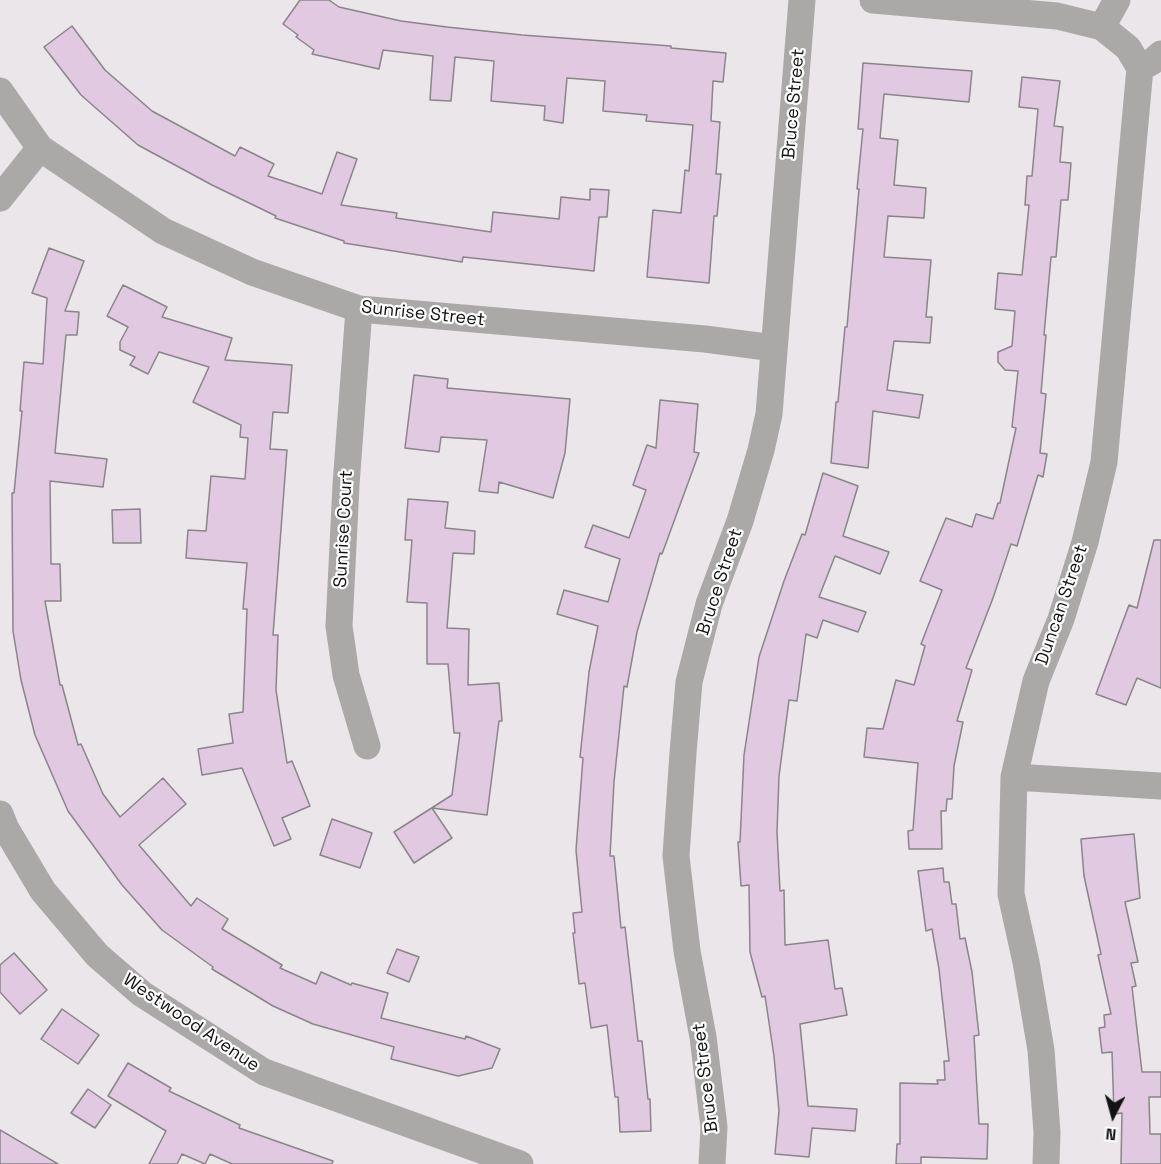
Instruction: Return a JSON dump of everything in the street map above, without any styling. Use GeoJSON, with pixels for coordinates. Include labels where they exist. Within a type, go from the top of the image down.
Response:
{"type":"FeatureCollection","features":[{"type":"Feature","properties":{"kind":"street","name":"Bruce Street"},"geometry":{"type":"LineString","coordinates":[[712,1164],[714,1127],[703,1037],[687,951],[676,856],[682,753],[689,682],[709,604],[740,521],[769,414],[802,0]]}},
{"type":"Feature","properties":{"kind":"street"},"geometry":{"type":"LineString","coordinates":[[873,0],[1056,16],[1102,27],[1143,56]]}},
{"type":"Feature","properties":{"kind":"street"},"geometry":{"type":"LineString","coordinates":[[1102,27],[1117,0]]}},
{"type":"Feature","properties":{"kind":"street","name":"Duncan Street"},"geometry":{"type":"LineString","coordinates":[[1046,1164],[1047,1133],[1041,1050],[1026,962],[1011,894],[1014,777],[1036,681],[1061,620],[1104,462],[1143,56]]}},
{"type":"Feature","properties":{"kind":"street"},"geometry":{"type":"LineString","coordinates":[[0,91],[40,148],[0,198]]}},
{"type":"Feature","properties":{"kind":"street","name":"Sunrise Street"},"geometry":{"type":"LineString","coordinates":[[40,148],[163,231],[252,272],[359,309],[705,339],[774,348]]}},
{"type":"Feature","properties":{"kind":"street","name":"Sunrise Court"},"geometry":{"type":"LineString","coordinates":[[359,309],[346,485],[339,626],[345,675],[368,746]]}},
{"type":"Feature","properties":{"kind":"street"},"geometry":{"type":"LineString","coordinates":[[1014,777],[1161,786]]}},
{"type":"Feature","properties":{"kind":"street","name":"Westwood Avenue"},"geometry":{"type":"LineString","coordinates":[[0,814],[6,829],[43,891],[97,955],[142,994],[264,1072],[520,1164]]}},
{"type":"Feature","properties":{"kind":"building"},"geometry":{"type":"Polygon","coordinates":[[[300,0],[329,0],[339,7],[401,21],[447,27],[671,46],[671,48],[726,53],[723,82],[713,81],[711,121],[720,122],[716,174],[721,174],[717,216],[714,216],[709,283],[647,277],[653,210],[681,213],[685,170],[689,171],[693,125],[646,121],[647,115],[603,111],[605,81],[567,78],[563,123],[544,120],[545,106],[491,101],[494,61],[455,57],[451,101],[430,100],[433,56],[383,50],[379,69],[312,54],[314,50],[283,24],[300,0]]]}},
{"type":"Feature","properties":{"kind":"building"},"geometry":{"type":"Polygon","coordinates":[[[72,26],[105,70],[152,111],[235,156],[240,147],[274,164],[268,176],[322,194],[337,152],[357,159],[341,205],[397,213],[396,218],[491,232],[493,212],[559,219],[561,197],[590,200],[590,189],[609,190],[607,217],[599,217],[594,271],[463,257],[462,262],[344,243],[344,241],[275,218],[276,216],[138,145],[81,95],[44,47],[72,26]]]}},
{"type":"Feature","properties":{"kind":"building"},"geometry":{"type":"Polygon","coordinates":[[[863,63],[972,71],[969,102],[884,94],[880,138],[898,140],[894,185],[926,188],[924,218],[888,216],[884,257],[931,260],[926,317],[932,317],[930,343],[894,341],[887,390],[923,395],[919,418],[873,411],[868,468],[831,463],[836,402],[838,402],[845,327],[847,327],[859,189],[857,189],[863,129],[858,129],[863,63]]]}},
{"type":"Feature","properties":{"kind":"building"},"geometry":{"type":"Polygon","coordinates":[[[1022,77],[1060,81],[1054,126],[1063,127],[1060,162],[1071,163],[1068,200],[1061,200],[1056,257],[1051,257],[1044,335],[1046,335],[1041,393],[1046,394],[1040,453],[1047,454],[1043,477],[1038,475],[1017,546],[1011,544],[966,668],[972,670],[957,721],[963,722],[954,766],[952,799],[947,799],[946,811],[941,811],[942,849],[909,849],[908,831],[913,830],[918,763],[864,757],[867,728],[883,729],[896,680],[914,685],[925,646],[921,644],[942,590],[920,581],[946,518],[972,527],[976,514],[993,519],[998,503],[1000,503],[1016,428],[1012,427],[1018,371],[1005,370],[998,362],[998,352],[1012,346],[1015,311],[995,309],[998,273],[1022,275],[1029,205],[1025,205],[1027,176],[1032,176],[1038,109],[1019,107],[1022,77]]]}},
{"type":"Feature","properties":{"kind":"building"},"geometry":{"type":"Polygon","coordinates":[[[49,248],[84,261],[65,311],[79,312],[77,335],[66,335],[55,453],[107,459],[103,487],[50,481],[51,564],[60,564],[61,601],[45,601],[60,685],[62,685],[78,745],[81,744],[103,794],[120,817],[163,778],[186,804],[139,845],[191,906],[197,898],[228,919],[222,929],[282,965],[280,968],[316,984],[321,972],[351,985],[352,983],[388,993],[381,1018],[465,1039],[466,1036],[500,1049],[492,1068],[458,1076],[391,1059],[394,1047],[313,1024],[273,1006],[212,969],[213,967],[162,930],[122,885],[68,811],[35,735],[21,680],[13,631],[12,493],[14,493],[22,411],[20,411],[24,362],[43,364],[47,298],[32,293],[49,248]]]}},
{"type":"Feature","properties":{"kind":"building"},"geometry":{"type":"Polygon","coordinates":[[[123,285],[167,307],[162,317],[232,338],[225,360],[292,365],[288,413],[273,412],[270,449],[287,450],[273,635],[278,635],[276,690],[287,763],[292,761],[310,806],[282,818],[291,839],[274,846],[242,768],[202,775],[198,749],[233,743],[229,714],[243,712],[247,609],[243,609],[247,563],[186,558],[188,530],[206,531],[211,476],[245,479],[248,438],[240,437],[241,425],[193,402],[209,367],[159,352],[148,374],[130,365],[135,357],[120,350],[120,342],[128,327],[107,316],[123,285]]]}},
{"type":"Feature","properties":{"kind":"building"},"geometry":{"type":"Polygon","coordinates":[[[414,375],[448,379],[447,388],[570,399],[565,453],[553,498],[499,482],[498,493],[479,491],[487,440],[441,437],[439,452],[405,448],[414,375]]]}},
{"type":"Feature","properties":{"kind":"building"},"geometry":{"type":"Polygon","coordinates":[[[660,400],[698,404],[694,452],[699,453],[662,554],[660,553],[637,632],[627,687],[624,686],[614,782],[610,856],[614,856],[621,928],[625,927],[638,1041],[642,1041],[648,1099],[650,1099],[651,1131],[620,1132],[618,1097],[615,1097],[607,1025],[591,1028],[585,983],[579,984],[573,933],[575,933],[573,913],[582,912],[576,850],[583,758],[580,757],[589,672],[598,626],[557,614],[564,590],[608,602],[620,559],[585,547],[593,525],[629,538],[646,490],[633,485],[647,445],[656,448],[660,400]]]}},
{"type":"Feature","properties":{"kind":"building"},"geometry":{"type":"Polygon","coordinates":[[[823,473],[858,486],[843,536],[889,552],[880,574],[835,556],[819,597],[866,612],[858,632],[823,620],[817,638],[806,634],[797,701],[789,700],[779,776],[777,832],[780,891],[784,890],[785,945],[828,940],[835,989],[842,988],[847,1015],[800,1024],[808,1106],[857,1109],[855,1131],[812,1128],[809,1157],[775,1154],[779,1111],[774,1056],[765,996],[762,997],[750,952],[749,885],[741,886],[738,842],[740,842],[744,755],[759,657],[784,581],[802,534],[805,535],[823,473]]]}},
{"type":"Feature","properties":{"kind":"building"},"geometry":{"type":"Polygon","coordinates":[[[408,499],[448,502],[445,528],[475,531],[474,554],[453,553],[447,628],[469,629],[468,685],[499,683],[502,721],[499,721],[487,815],[432,808],[452,838],[414,863],[394,832],[452,795],[460,733],[454,733],[448,664],[427,664],[427,603],[407,602],[412,540],[405,540],[408,499]]]}},
{"type":"Feature","properties":{"kind":"building"},"geometry":{"type":"Polygon","coordinates":[[[140,509],[141,543],[113,543],[112,510],[140,509]]]}},
{"type":"Feature","properties":{"kind":"building"},"geometry":{"type":"Polygon","coordinates":[[[1154,540],[1161,540],[1161,688],[1137,678],[1126,705],[1096,694],[1129,605],[1137,608],[1154,540]]]}},
{"type":"Feature","properties":{"kind":"building"},"geometry":{"type":"Polygon","coordinates":[[[332,819],[372,833],[360,868],[320,855],[332,819]]]}},
{"type":"Feature","properties":{"kind":"building"},"geometry":{"type":"Polygon","coordinates":[[[1134,834],[1140,898],[1125,902],[1138,962],[1131,963],[1136,986],[1132,987],[1142,1072],[1161,1072],[1161,1097],[1149,1097],[1150,1134],[1161,1134],[1161,1164],[1121,1164],[1122,1113],[1114,1114],[1112,1052],[1102,1053],[1099,1028],[1105,1027],[1104,1015],[1111,1014],[1084,876],[1081,839],[1134,834]]]}},
{"type":"Feature","properties":{"kind":"building"},"geometry":{"type":"Polygon","coordinates":[[[943,868],[944,882],[949,882],[952,904],[956,904],[960,939],[965,938],[972,972],[979,1035],[974,1036],[979,1124],[988,1124],[987,1159],[921,1157],[921,1164],[896,1164],[897,1144],[900,1144],[900,1083],[938,1084],[937,1080],[945,1080],[944,1061],[949,1061],[939,969],[932,929],[926,931],[918,871],[943,868]]]}},
{"type":"Feature","properties":{"kind":"building"},"geometry":{"type":"Polygon","coordinates":[[[397,949],[419,957],[409,982],[387,973],[397,949]]]}},
{"type":"Feature","properties":{"kind":"building"},"geometry":{"type":"Polygon","coordinates":[[[14,953],[47,990],[20,1014],[0,992],[0,965],[14,953]]]}},
{"type":"Feature","properties":{"kind":"building"},"geometry":{"type":"Polygon","coordinates":[[[62,1009],[99,1035],[78,1064],[41,1039],[62,1009]]]}},
{"type":"Feature","properties":{"kind":"building"},"geometry":{"type":"Polygon","coordinates":[[[128,1063],[171,1088],[169,1091],[240,1125],[239,1128],[333,1161],[332,1164],[232,1164],[210,1154],[205,1164],[182,1154],[177,1164],[149,1164],[166,1131],[108,1096],[128,1063]]]}},
{"type":"Feature","properties":{"kind":"building"},"geometry":{"type":"Polygon","coordinates":[[[88,1089],[111,1105],[95,1128],[71,1113],[88,1089]]]}},
{"type":"Feature","properties":{"kind":"building"},"geometry":{"type":"Polygon","coordinates":[[[0,1130],[58,1164],[0,1164],[0,1130]]]}}]}
